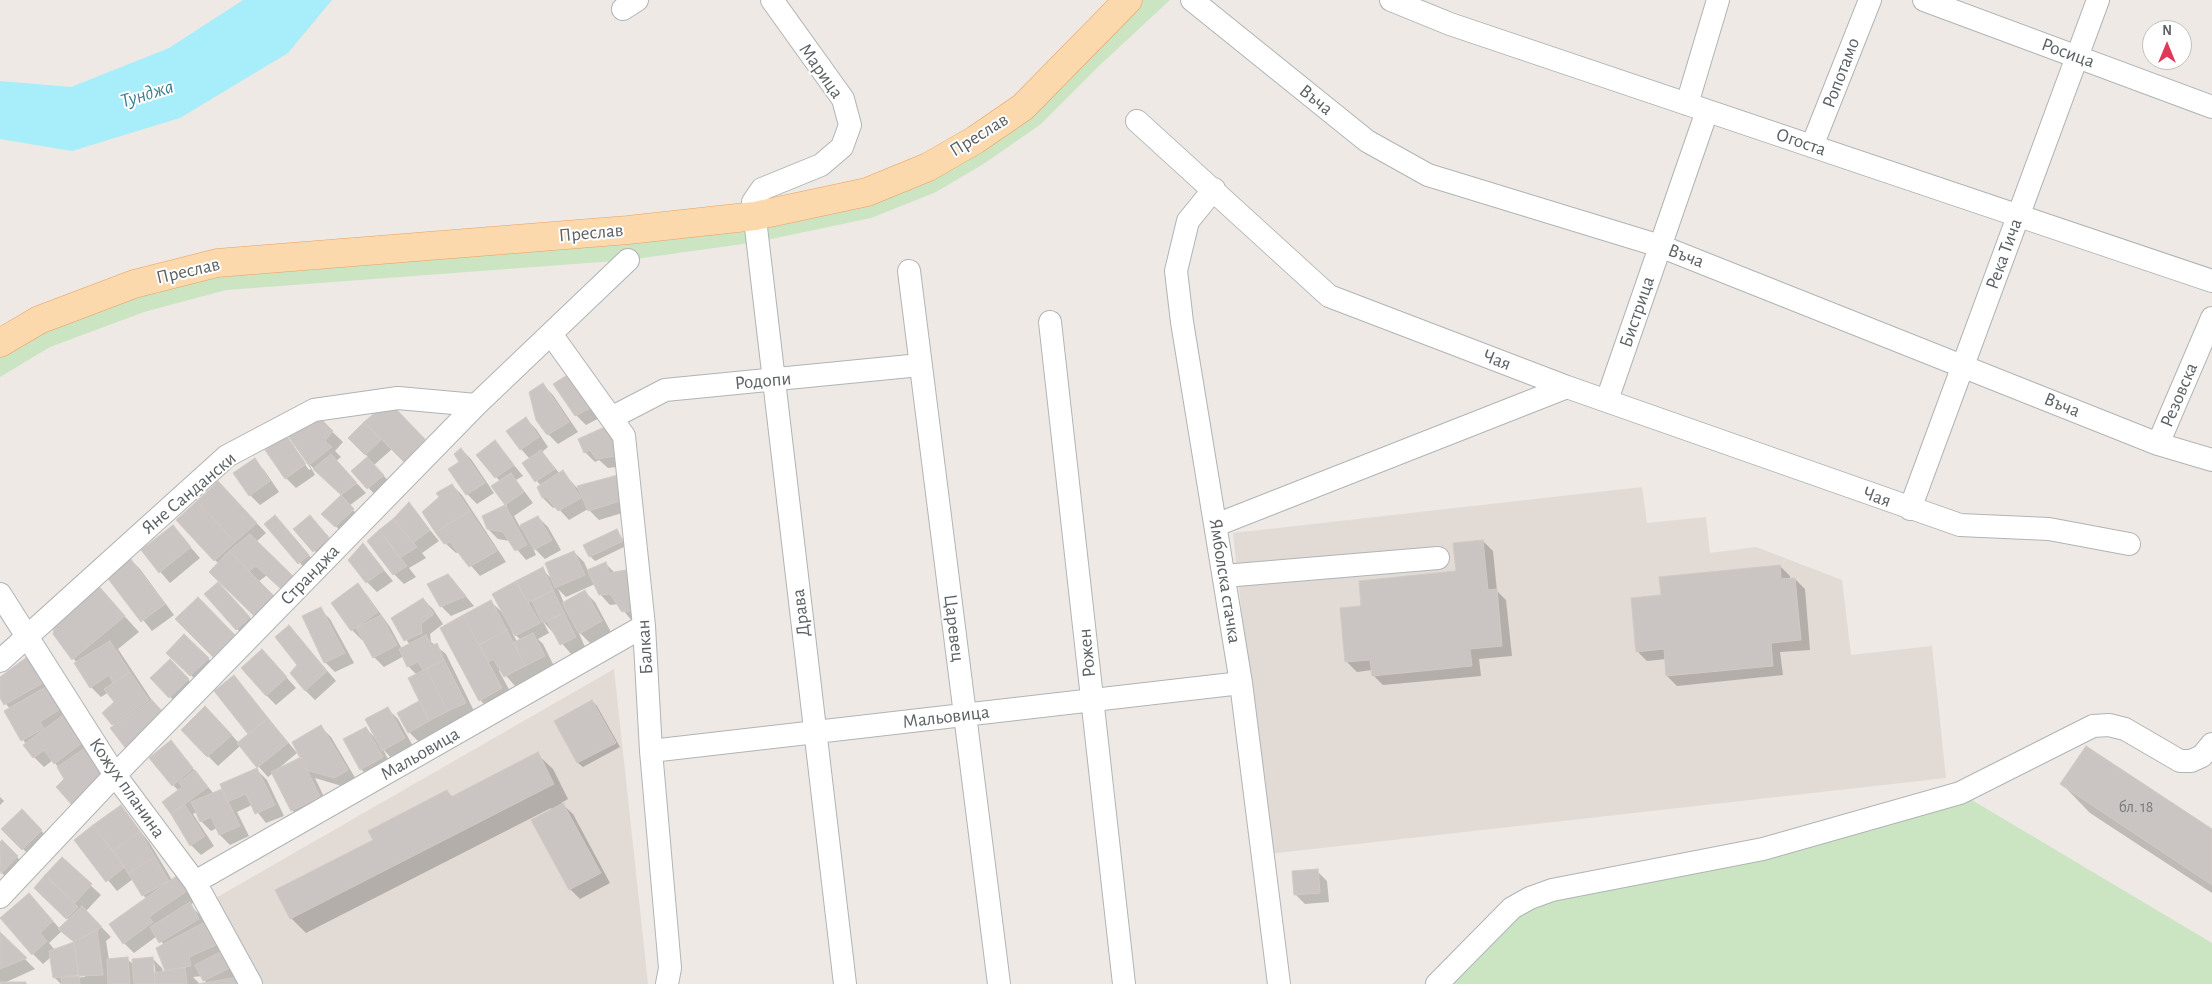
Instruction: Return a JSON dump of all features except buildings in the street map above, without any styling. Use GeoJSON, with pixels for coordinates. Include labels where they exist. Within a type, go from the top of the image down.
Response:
{"type":"FeatureCollection","features":[{"type":"Feature","properties":{"kind":"main road","name":"Преслав"},"geometry":{"type":"LineString","coordinates":[[0,343],[39,320],[134,284],[217,263],[628,230],[756,229],[867,192],[928,167],[975,140],[1023,107],[1128,0]]}},
{"type":"Feature","properties":{"kind":"street","name":"Марица"},"geometry":{"type":"LineString","coordinates":[[756,229],[753,202],[762,189],[821,165],[842,147],[850,125],[843,99],[772,0]]}},
{"type":"Feature","properties":{"kind":"street","name":"Въча"},"geometry":{"type":"LineString","coordinates":[[1192,0],[1368,141],[1428,175],[1660,246],[2158,444],[2212,460]]}},
{"type":"Feature","properties":{"kind":"street","name":"Огоста"},"geometry":{"type":"LineString","coordinates":[[1391,0],[1450,24],[2212,281]]}},
{"type":"Feature","properties":{"kind":"street","name":"Бистрица"},"geometry":{"type":"LineString","coordinates":[[1607,400],[1660,246],[1697,108],[1718,0]]}},
{"type":"Feature","properties":{"kind":"street","name":"Ропотамо"},"geometry":{"type":"LineString","coordinates":[[1812,146],[1870,0]]}},
{"type":"Feature","properties":{"kind":"street","name":"Росица"},"geometry":{"type":"LineString","coordinates":[[1924,0],[2212,107]]}},
{"type":"Feature","properties":{"kind":"street","name":"Река Тича"},"geometry":{"type":"LineString","coordinates":[[1910,509],[2098,0]]}},
{"type":"Feature","properties":{"kind":"street","name":"Чая"},"geometry":{"type":"LineString","coordinates":[[1137,121],[1214,189],[1329,296],[1567,386],[1910,509],[1960,525],[2049,529],[2129,544]]}},
{"type":"Feature","properties":{"kind":"street","name":"Ямболска стачка"},"geometry":{"type":"LineString","coordinates":[[1214,189],[1188,221],[1176,271],[1182,322],[1241,683],[1279,984]]}},
{"type":"Feature","properties":{"kind":"street","name":"Драва"},"geometry":{"type":"LineString","coordinates":[[756,229],[845,984]]}},
{"type":"Feature","properties":{"kind":"street","name":"Странджа"},"geometry":{"type":"LineString","coordinates":[[0,897],[476,405],[628,260]]}},
{"type":"Feature","properties":{"kind":"street","name":"Царевец"},"geometry":{"type":"LineString","coordinates":[[909,272],[999,984]]}},
{"type":"Feature","properties":{"kind":"street","name":"Резовска"},"geometry":{"type":"LineString","coordinates":[[2158,444],[2212,318]]}},
{"type":"Feature","properties":{"kind":"street","name":"Рожен"},"geometry":{"type":"LineString","coordinates":[[1050,322],[1124,984]]}},
{"type":"Feature","properties":{"kind":"street","name":"Балкан"},"geometry":{"type":"LineString","coordinates":[[551,334],[624,436],[644,626],[650,751],[670,968],[667,984]]}},
{"type":"Feature","properties":{"kind":"street","name":"Родопи"},"geometry":{"type":"LineString","coordinates":[[611,418],[665,390],[920,364]]}},
{"type":"Feature","properties":{"kind":"street"},"geometry":{"type":"LineString","coordinates":[[1216,525],[1567,386]]}},
{"type":"Feature","properties":{"kind":"street","name":"Яне Сандански"},"geometry":{"type":"LineString","coordinates":[[0,661],[227,456],[314,410],[398,398],[476,405]]}},
{"type":"Feature","properties":{"kind":"street"},"geometry":{"type":"LineString","coordinates":[[1224,576],[1438,558]]}},
{"type":"Feature","properties":{"kind":"street","name":"Кожух планина"},"geometry":{"type":"LineString","coordinates":[[0,594],[116,775],[195,882],[251,984]]}},
{"type":"Feature","properties":{"kind":"street","name":"Мальовица"},"geometry":{"type":"LineString","coordinates":[[195,882],[644,626]]}},
{"type":"Feature","properties":{"kind":"street","name":"Мальовица"},"geometry":{"type":"LineString","coordinates":[[650,751],[1241,683]]}},
{"type":"Feature","properties":{"kind":"street"},"geometry":{"type":"LineString","coordinates":[[1437,984],[1512,908],[1530,898],[1552,890],[1763,849],[1960,793],[2093,726],[2109,725],[2125,729],[2180,761],[2192,761],[2202,756],[2212,744]]}},
{"type":"Feature","properties":{"kind":"shaded area"},"geometry":{"type":"Polygon","coordinates":[[[1642,487],[1647,523],[1706,517],[1710,553],[1756,547],[1842,580],[1851,655],[1932,646],[1946,778],[1268,854],[1233,533],[1642,487]]]}},
{"type":"Feature","properties":{"kind":"shaded area"},"geometry":{"type":"Polygon","coordinates":[[[614,669],[648,984],[261,984],[214,899],[614,669]]]}},
{"type":"Feature","properties":{"kind":"green space"},"geometry":{"type":"Polygon","coordinates":[[[1128,0],[1170,0],[1100,65],[1041,124],[985,163],[936,192],[871,218],[757,242],[628,260],[226,290],[144,312],[50,347],[0,377],[0,343],[134,284],[867,192],[975,140],[1128,0]]]}},
{"type":"Feature","properties":{"kind":"green space"},"geometry":{"type":"Polygon","coordinates":[[[1960,793],[2212,943],[2212,984],[1437,984],[1512,908],[1960,793]]]}},
{"type":"Feature","properties":{"kind":"water","name":"Тунджа"},"geometry":{"type":"Polygon","coordinates":[[[243,0],[332,0],[288,53],[180,118],[72,151],[0,139],[0,81],[71,87],[169,48],[243,0]]]}}]}
